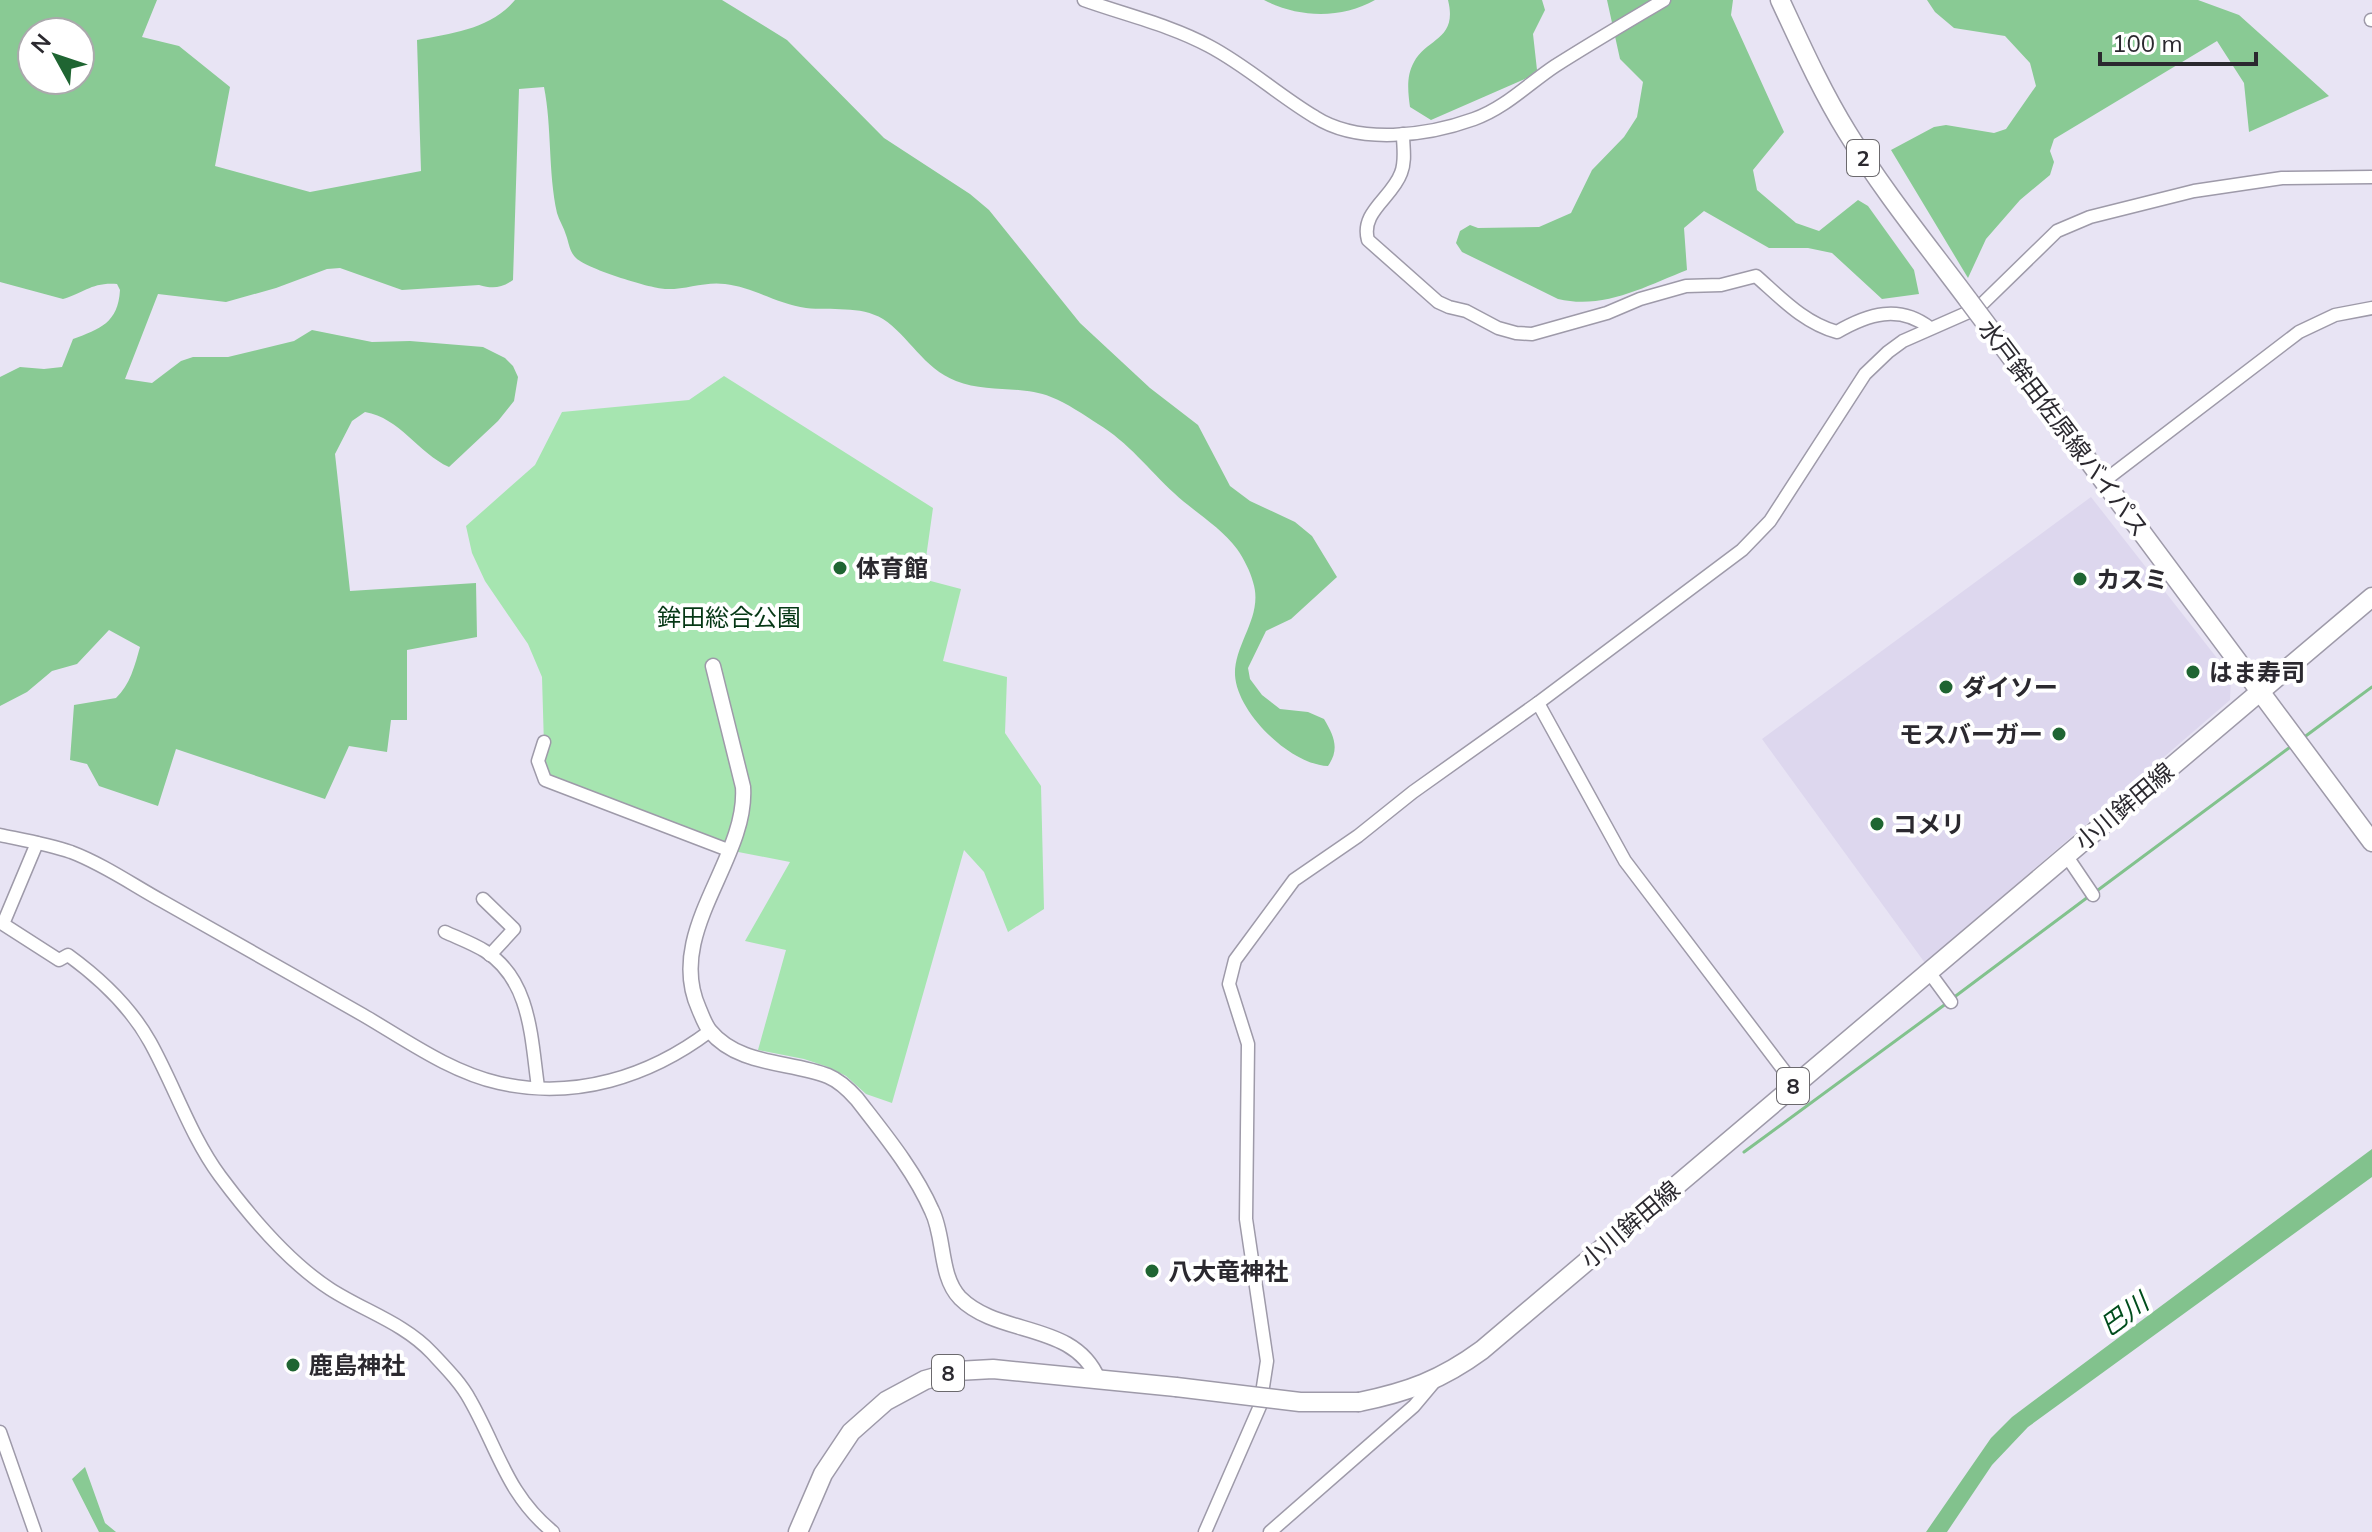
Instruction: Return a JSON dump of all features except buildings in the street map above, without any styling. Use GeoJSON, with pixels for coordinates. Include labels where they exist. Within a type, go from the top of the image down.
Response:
{"type":"FeatureCollection","features":[{"type":"Feature","properties":{"kind":"main road","name":"水戸鉾田佐原線バイパス"},"geometry":{"type":"LineString","coordinates":[[1780,0],[1824,91],[1868,166],[2372,842]]}},
{"type":"Feature","properties":{"kind":"main road","name":"小川鉾田線"},"geometry":{"type":"LineString","coordinates":[[798,1532],[823,1474],[851,1432],[873,1410],[910,1387],[941,1375],[974,1369],[1098,1379],[1300,1402],[1359,1402],[1435,1381],[1482,1350],[2372,597]]}},
{"type":"Feature","properties":{"kind":"street"},"geometry":{"type":"LineString","coordinates":[[1084,0],[1151,21],[1206,45],[1250,71],[1316,118],[1335,127],[1361,133],[1403,134],[1475,119],[1504,104],[1552,68],[1664,0]]}},
{"type":"Feature","properties":{"kind":"street"},"geometry":{"type":"LineString","coordinates":[[1403,134],[1402,170],[1394,187],[1367,220],[1368,240],[1438,302],[1466,311],[1498,328],[1532,334],[1686,286],[1721,285],[1756,276],[1796,312],[1821,328],[1837,332],[1880,313],[1915,316],[1930,328]]}},
{"type":"Feature","properties":{"kind":"street"},"geometry":{"type":"LineString","coordinates":[[1205,1532],[1260,1406],[1267,1361],[1246,1219],[1248,1044],[1229,984],[1235,960],[1294,880],[1742,550],[1770,521],[1865,374],[1888,352],[1930,328],[1978,308],[2057,231],[2074,222],[2194,191],[2282,178],[2372,177]]}},
{"type":"Feature","properties":{"kind":"street"},"geometry":{"type":"LineString","coordinates":[[2104,481],[2299,332],[2335,315],[2372,308]]}},
{"type":"Feature","properties":{"kind":"street"},"geometry":{"type":"LineString","coordinates":[[713,666],[743,787],[744,804],[696,934],[690,968],[690,984],[710,1031],[741,1053],[829,1077],[844,1086],[857,1099],[921,1188],[939,1228],[951,1285],[957,1295],[983,1315],[1062,1342],[1087,1360],[1098,1379]]}},
{"type":"Feature","properties":{"kind":"street"},"geometry":{"type":"LineString","coordinates":[[1538,703],[1625,861],[1795,1085]]}},
{"type":"Feature","properties":{"kind":"street"},"geometry":{"type":"LineString","coordinates":[[544,742],[538,761],[545,780],[728,850]]}},
{"type":"Feature","properties":{"kind":"street"},"geometry":{"type":"LineString","coordinates":[[0,835],[72,853],[455,1067],[501,1084],[579,1087],[636,1074],[683,1052],[710,1031]]}},
{"type":"Feature","properties":{"kind":"street"},"geometry":{"type":"LineString","coordinates":[[37,843],[3,924],[59,960],[68,955],[116,995],[151,1043],[187,1120],[225,1183],[308,1272],[429,1349],[471,1401],[513,1488],[530,1512],[553,1532]]}},
{"type":"Feature","properties":{"kind":"street"},"geometry":{"type":"LineString","coordinates":[[2066,855],[2092,893]]}},
{"type":"Feature","properties":{"kind":"street"},"geometry":{"type":"LineString","coordinates":[[483,899],[514,929],[490,955]]}},
{"type":"Feature","properties":{"kind":"street"},"geometry":{"type":"LineString","coordinates":[[445,932],[490,955],[514,980],[529,1019],[538,1087]]}},
{"type":"Feature","properties":{"kind":"street"},"geometry":{"type":"LineString","coordinates":[[1929,972],[1949,1000]]}},
{"type":"Feature","properties":{"kind":"street"},"geometry":{"type":"LineString","coordinates":[[1270,1532],[1414,1406],[1435,1381]]}},
{"type":"Feature","properties":{"kind":"street"},"geometry":{"type":"LineString","coordinates":[[0,1432],[35,1532]]}},
{"type":"Feature","properties":{"kind":"street"},"geometry":{"type":"LineString","coordinates":[[1283,1532],[1286,1518]]}},
{"type":"Feature","properties":{"kind":"shaded area"},"geometry":{"type":"Polygon","coordinates":[[[0,0],[157,0],[142,37],[179,46],[230,87],[215,166],[310,192],[421,171],[417,40],[483,24],[515,0],[722,0],[787,40],[884,138],[970,194],[989,210],[1080,323],[1150,388],[1198,425],[1230,486],[1250,501],[1295,522],[1312,536],[1337,577],[1291,619],[1266,631],[1248,668],[1250,679],[1262,695],[1280,709],[1308,712],[1324,719],[1333,737],[1335,748],[1332,760],[1328,766],[1313,763],[1283,747],[1256,720],[1238,690],[1236,663],[1252,618],[1255,594],[1250,574],[1237,549],[1119,439],[1098,424],[1063,402],[1040,393],[979,387],[956,381],[934,368],[883,319],[865,312],[796,306],[725,284],[657,288],[603,272],[575,257],[557,213],[544,87],[519,89],[513,280],[497,287],[479,285],[402,290],[340,268],[327,269],[226,302],[158,294],[125,379],[152,383],[181,361],[193,357],[228,357],[294,341],[312,330],[372,342],[410,341],[483,347],[505,358],[518,377],[514,401],[498,421],[449,467],[389,421],[365,412],[352,421],[335,454],[350,591],[476,583],[477,637],[407,650],[407,720],[391,720],[387,752],[349,746],[325,799],[176,749],[158,806],[99,786],[87,764],[70,760],[74,705],[116,698],[128,681],[140,647],[109,630],[77,664],[52,671],[27,692],[0,706],[0,377],[20,367],[62,367],[73,339],[99,328],[111,317],[119,301],[120,290],[117,284],[101,285],[63,299],[0,282],[0,0]]]}},
{"type":"Feature","properties":{"kind":"shaded area"},"geometry":{"type":"Polygon","coordinates":[[[1264,0],[1375,0],[1349,11],[1320,14],[1291,10],[1264,0]]]}},
{"type":"Feature","properties":{"kind":"shaded area"},"geometry":{"type":"Polygon","coordinates":[[[1448,0],[1542,0],[1545,10],[1533,34],[1537,70],[1527,78],[1431,120],[1410,107],[1409,78],[1414,62],[1440,37],[1449,23],[1448,0]]]}},
{"type":"Feature","properties":{"kind":"shaded area"},"geometry":{"type":"Polygon","coordinates":[[[1607,0],[1733,0],[1731,15],[1784,132],[1753,170],[1757,190],[1796,223],[1819,231],[1858,200],[1868,206],[1914,270],[1919,294],[1882,299],[1832,253],[1808,248],[1769,248],[1704,211],[1684,228],[1687,270],[1608,299],[1575,302],[1558,299],[1462,252],[1456,243],[1460,231],[1470,225],[1478,228],[1539,227],[1571,213],[1592,170],[1624,137],[1637,117],[1643,82],[1620,59],[1607,0]]]}},
{"type":"Feature","properties":{"kind":"shaded area"},"geometry":{"type":"Polygon","coordinates":[[[1927,0],[2198,0],[2239,15],[2329,96],[2249,132],[2244,83],[2217,41],[2054,139],[2050,151],[2054,162],[2050,175],[2020,200],[1986,239],[1968,278],[1891,150],[1934,127],[1946,125],[1994,133],[2006,129],[2036,86],[2030,63],[2005,36],[1954,28],[1935,12],[1927,0]]]}},
{"type":"Feature","properties":{"kind":"shaded area"},"geometry":{"type":"Polygon","coordinates":[[[2091,497],[2231,676],[2230,700],[1925,963],[1762,739],[2091,497]]]}},
{"type":"Feature","properties":{"kind":"shaded area"},"geometry":{"type":"Polygon","coordinates":[[[2372,1149],[2372,1177],[2028,1427],[1992,1465],[1947,1532],[1926,1532],[1991,1438],[2012,1417],[2372,1149]]]}},
{"type":"Feature","properties":{"kind":"shaded area"},"geometry":{"type":"Polygon","coordinates":[[[85,1467],[105,1523],[116,1532],[99,1532],[72,1479],[85,1467]]]}},
{"type":"Feature","properties":{"kind":"green space","name":"鉾田総合公園"},"geometry":{"type":"Polygon","coordinates":[[[724,376],[933,508],[923,579],[961,589],[943,661],[1007,677],[1005,733],[1041,786],[1044,909],[1008,932],[984,872],[964,850],[892,1103],[866,1094],[846,1076],[828,1067],[758,1050],[786,950],[745,941],[790,862],[728,850],[545,780],[542,677],[528,644],[485,581],[472,553],[466,526],[535,465],[562,412],[689,400],[724,376]]]}},
{"type":"Feature","properties":{"kind":"waterway"},"geometry":{"type":"LineString","coordinates":[[2303,738],[2372,687]]}},
{"type":"Feature","properties":{"kind":"waterway"},"geometry":{"type":"LineString","coordinates":[[2094,893],[2293,745]]}},
{"type":"Feature","properties":{"kind":"waterway"},"geometry":{"type":"LineString","coordinates":[[1953,998],[2088,897]]}},
{"type":"Feature","properties":{"kind":"waterway"},"geometry":{"type":"LineString","coordinates":[[1744,1152],[1947,1003]]}},
{"type":"Feature","properties":{"kind":"place","name":"体育館"},"geometry":{"type":"Point","coordinates":[840,568]}},
{"type":"Feature","properties":{"kind":"place","name":"カスミ"},"geometry":{"type":"Point","coordinates":[2080,579]}},
{"type":"Feature","properties":{"kind":"place","name":"はま寿司"},"geometry":{"type":"Point","coordinates":[2193,672]}},
{"type":"Feature","properties":{"kind":"place","name":"ダイソー"},"geometry":{"type":"Point","coordinates":[1946,687]}},
{"type":"Feature","properties":{"kind":"place","name":"モスバーガー"},"geometry":{"type":"Point","coordinates":[2059,734]}},
{"type":"Feature","properties":{"kind":"place","name":"コメリ"},"geometry":{"type":"Point","coordinates":[1877,824]}},
{"type":"Feature","properties":{"kind":"place","name":"八大竜神社"},"geometry":{"type":"Point","coordinates":[1152,1271]}},
{"type":"Feature","properties":{"kind":"place","name":"鹿島神社"},"geometry":{"type":"Point","coordinates":[293,1365]}},
{"type":"Feature","properties":{"kind":"water label","name":"巴川"},"geometry":{"type":"Point","coordinates":[2124,1314]}}]}
